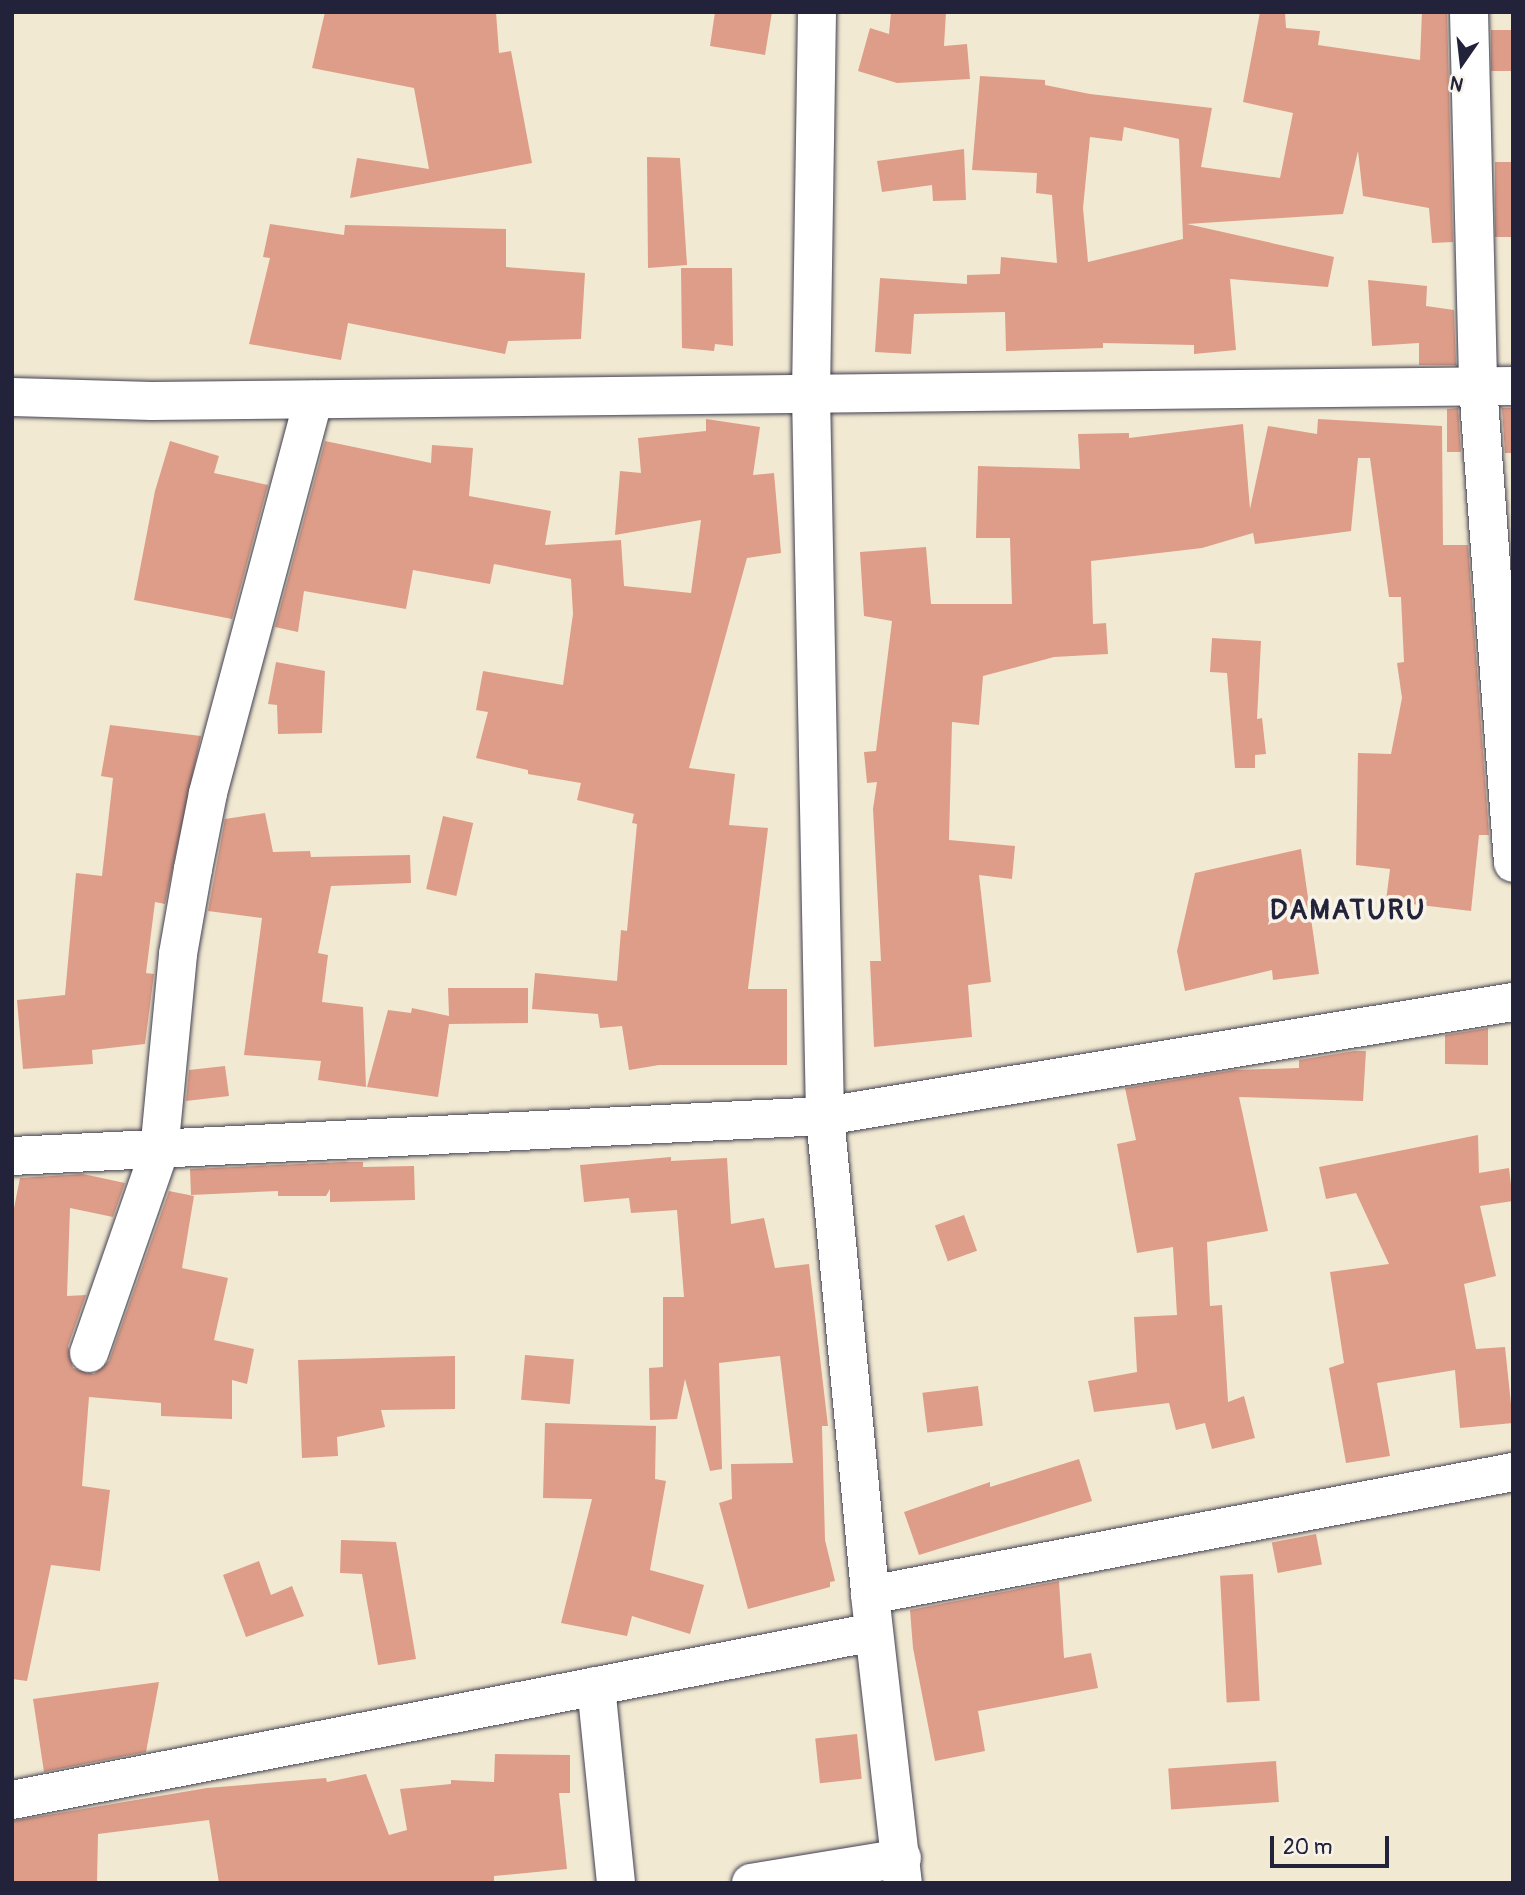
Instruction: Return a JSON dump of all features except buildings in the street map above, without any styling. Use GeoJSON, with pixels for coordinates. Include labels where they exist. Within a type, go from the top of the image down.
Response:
{"type":"FeatureCollection","features":[{"type":"Feature","properties":{"kind":"street"},"geometry":{"type":"LineString","coordinates":[[751,1883],[903,1870],[872,1614],[825,1116],[811,394],[817,12]]}},
{"type":"Feature","properties":{"kind":"street"},"geometry":{"type":"LineString","coordinates":[[1469,12],[1496,386],[1513,863]]}},
{"type":"Feature","properties":{"kind":"street"},"geometry":{"type":"LineString","coordinates":[[12,397],[313,400],[1496,386]]}},
{"type":"Feature","properties":{"kind":"street"},"geometry":{"type":"LineString","coordinates":[[89,1353],[159,1152],[178,954],[208,793],[313,400]]}},
{"type":"Feature","properties":{"kind":"street"},"geometry":{"type":"LineString","coordinates":[[12,1156],[159,1152],[825,1116],[1513,1002]]}},
{"type":"Feature","properties":{"kind":"street"},"geometry":{"type":"LineString","coordinates":[[12,1800],[596,1686],[872,1614],[1513,1472]]}},
{"type":"Feature","properties":{"kind":"street"},"geometry":{"type":"LineString","coordinates":[[596,1686],[615,1883]]}},
{"type":"Feature","properties":{"kind":"district","name":"DAMATURU"},"geometry":{"type":"Point","coordinates":[1348,911]}}]}
